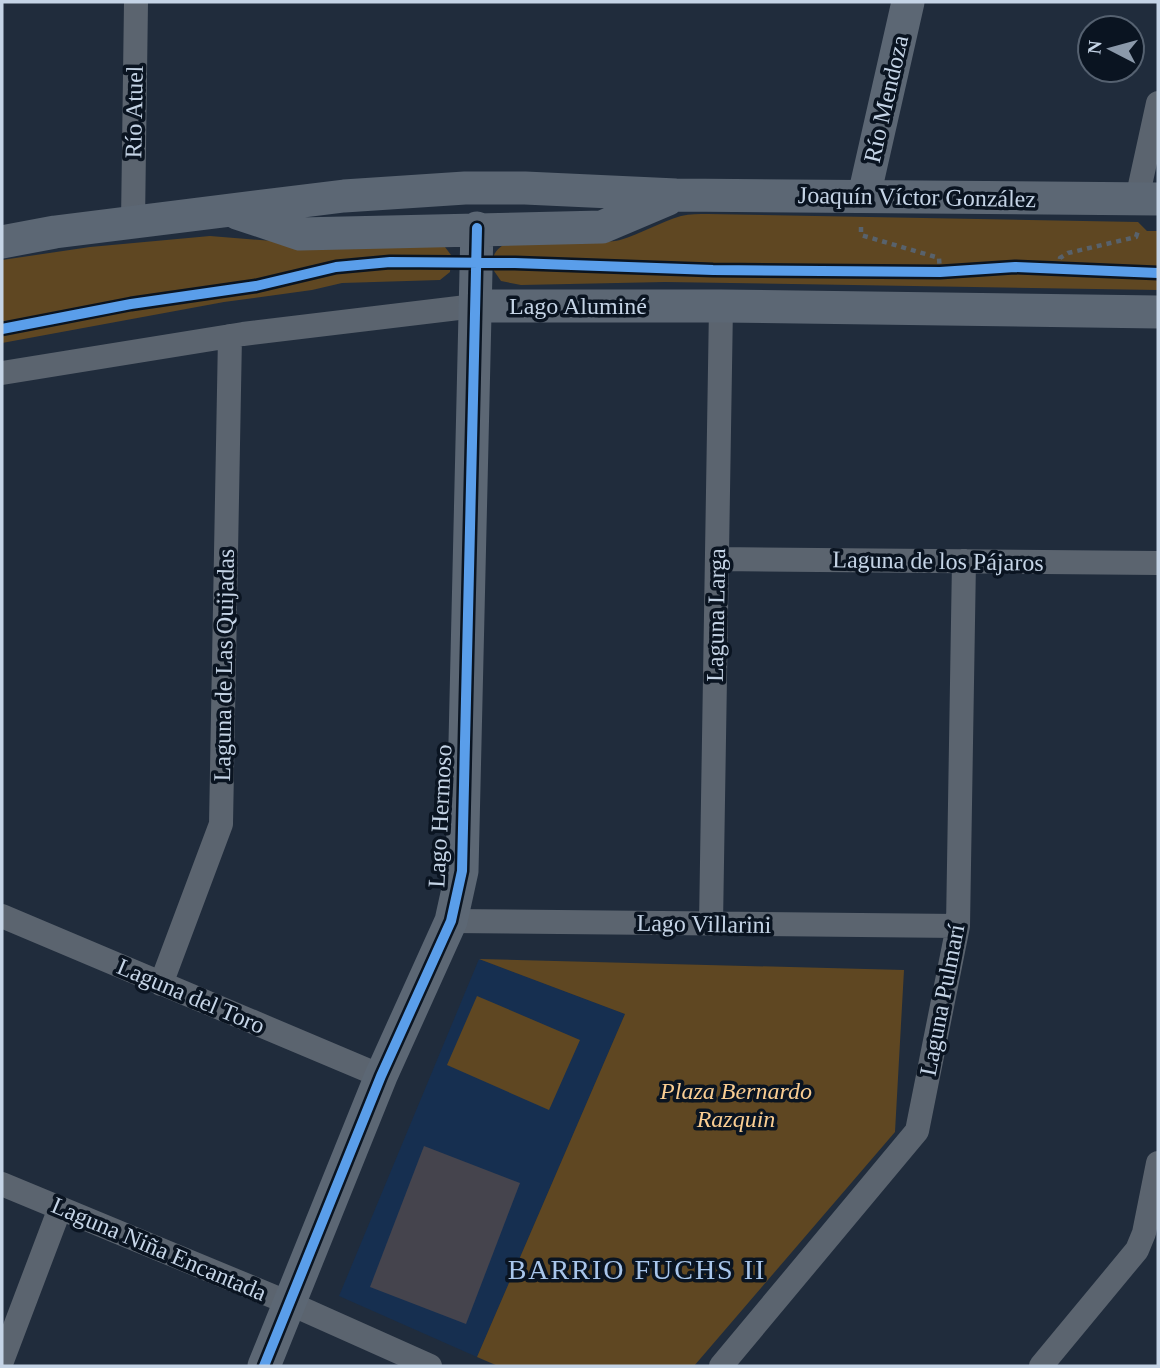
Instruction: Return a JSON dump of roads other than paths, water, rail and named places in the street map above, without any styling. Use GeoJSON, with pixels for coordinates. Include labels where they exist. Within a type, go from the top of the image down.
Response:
{"type":"FeatureCollection","features":[{"type":"Feature","properties":{"kind":"street","name":"Río Atuel"},"geometry":{"type":"LineString","coordinates":[[132,222],[136,2]]}},
{"type":"Feature","properties":{"kind":"street","name":"Río Mendoza"},"geometry":{"type":"LineString","coordinates":[[863,210],[908,2]]}},
{"type":"Feature","properties":{"kind":"street"},"geometry":{"type":"LineString","coordinates":[[1148,209],[1158,103]]}},
{"type":"Feature","properties":{"kind":"street","name":"Joaquín Víctor González"},"geometry":{"type":"LineString","coordinates":[[2,242],[132,222],[344,196],[465,188],[676,195],[863,210],[1148,209]]}},
{"type":"Feature","properties":{"kind":"street","name":"Joaquín Víctor González"},"geometry":{"type":"LineString","coordinates":[[228,210],[300,234],[602,227],[676,195]]}},
{"type":"Feature","properties":{"kind":"street","name":"Lago Hermoso"},"geometry":{"type":"LineString","coordinates":[[264,1366],[381,1076],[451,921],[462,871],[477,229]]}},
{"type":"Feature","properties":{"kind":"street","name":"Lago Aluminé"},"geometry":{"type":"LineString","coordinates":[[2,373],[230,336],[475,306],[721,306],[1158,312]]}},
{"type":"Feature","properties":{"kind":"street","name":"Laguna Larga"},"geometry":{"type":"LineString","coordinates":[[711,924],[721,306]]}},
{"type":"Feature","properties":{"kind":"street","name":"Laguna de Las Quijadas"},"geometry":{"type":"LineString","coordinates":[[161,984],[221,824],[230,336]]}},
{"type":"Feature","properties":{"kind":"street","name":"Laguna de los Pájaros"},"geometry":{"type":"LineString","coordinates":[[717,559],[1158,564]]}},
{"type":"Feature","properties":{"kind":"street","name":"Laguna Pulmarí"},"geometry":{"type":"LineString","coordinates":[[721,1366],[917,1131],[958,926],[964,561]]}},
{"type":"Feature","properties":{"kind":"street","name":"Laguna del Toro"},"geometry":{"type":"LineString","coordinates":[[2,916],[381,1076]]}},
{"type":"Feature","properties":{"kind":"street","name":"Lago Villarini"},"geometry":{"type":"LineString","coordinates":[[451,921],[958,926]]}},
{"type":"Feature","properties":{"kind":"street"},"geometry":{"type":"LineString","coordinates":[[1041,1366],[1137,1250],[1144,1233],[1158,1163]]}},
{"type":"Feature","properties":{"kind":"street","name":"Laguna Niña Encantada"},"geometry":{"type":"LineString","coordinates":[[2,1184],[289,1303],[430,1366]]}},
{"type":"Feature","properties":{"kind":"street"},"geometry":{"type":"LineString","coordinates":[[2,1361],[60,1208]]}},
{"type":"Feature","properties":{"kind":"district","name":"BARRIO FUCHS II"},"geometry":{"type":"Point","coordinates":[637,1269]}},
{"type":"Feature","properties":{"kind":"park label","name":"Plaza Bernardo Razquin"},"geometry":{"type":"Point","coordinates":[736,1105]}}]}
